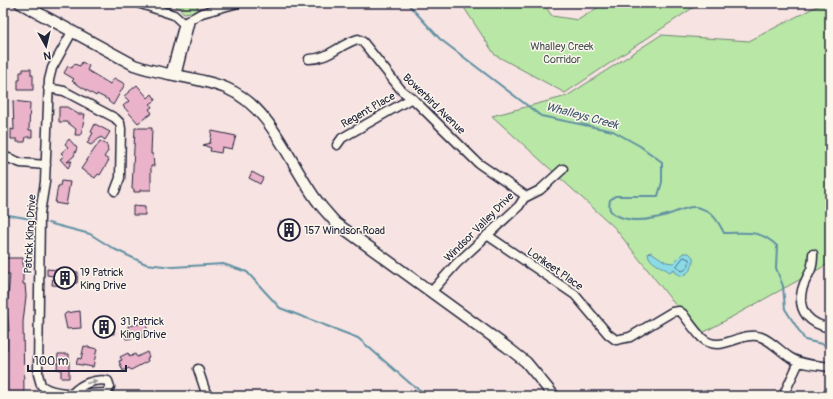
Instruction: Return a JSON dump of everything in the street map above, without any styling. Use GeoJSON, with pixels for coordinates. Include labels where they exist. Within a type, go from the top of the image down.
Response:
{"type":"FeatureCollection","features":[{"type":"Feature","properties":{"kind":"street"},"geometry":{"type":"LineString","coordinates":[[20,3],[134,65],[220,86],[233,91],[262,114],[317,202],[336,223],[357,240],[432,291],[526,362],[554,396]]}},
{"type":"Feature","properties":{"kind":"street"},"geometry":{"type":"LineString","coordinates":[[138,3],[174,15],[187,24]]}},
{"type":"Feature","properties":{"kind":"street"},"geometry":{"type":"LineString","coordinates":[[173,75],[187,24],[202,13],[238,3]]}},
{"type":"Feature","properties":{"kind":"street","name":"Patrick King Drive"},"geometry":{"type":"LineString","coordinates":[[72,32],[52,68],[48,88],[45,182],[40,213],[38,374],[41,385],[49,391],[73,393]]}},
{"type":"Feature","properties":{"kind":"street","name":"Bowerbird Avenue"},"geometry":{"type":"LineString","coordinates":[[309,59],[320,59],[350,41],[358,39],[368,46],[402,91],[412,98],[478,163],[526,196]]}},
{"type":"Feature","properties":{"kind":"street"},"geometry":{"type":"LineString","coordinates":[[48,88],[64,91],[114,118],[120,123],[120,175],[115,191]]}},
{"type":"Feature","properties":{"kind":"street","name":"Regent Place"},"geometry":{"type":"LineString","coordinates":[[338,144],[342,138],[412,98]]}},
{"type":"Feature","properties":{"kind":"street"},"geometry":{"type":"LineString","coordinates":[[3,156],[21,163],[46,165]]}},
{"type":"Feature","properties":{"kind":"street","name":"Windsor Valley Drive"},"geometry":{"type":"LineString","coordinates":[[432,291],[487,235],[519,206],[526,196],[540,190],[563,170]]}},
{"type":"Feature","properties":{"kind":"street","name":"Lorikeet Place"},"geometry":{"type":"LineString","coordinates":[[487,235],[575,295],[608,334],[616,340],[630,337],[672,312],[679,311],[703,339],[712,344],[721,344],[737,338],[755,335],[763,338],[799,362],[830,367]]}},
{"type":"Feature","properties":{"kind":"street"},"geometry":{"type":"LineString","coordinates":[[814,254],[813,269],[802,290],[802,305],[805,313],[815,324],[830,328]]}},
{"type":"Feature","properties":{"kind":"street"},"geometry":{"type":"LineString","coordinates":[[784,396],[799,362]]}},
{"type":"Feature","properties":{"kind":"street"},"geometry":{"type":"LineString","coordinates":[[198,369],[207,396]]}},
{"type":"Feature","properties":{"kind":"green space"},"geometry":{"type":"Polygon","coordinates":[[[178,3],[198,3],[197,11],[184,13],[176,6],[178,3]]]}},
{"type":"Feature","properties":{"kind":"green space","name":"Whalley Creek Corridor"},"geometry":{"type":"Polygon","coordinates":[[[461,3],[543,3],[552,16],[578,20],[605,3],[700,3],[565,93],[495,55],[461,3]]]}},
{"type":"Feature","properties":{"kind":"green space"},"geometry":{"type":"Polygon","coordinates":[[[823,3],[830,3],[830,263],[699,335],[614,227],[492,116],[567,96],[661,35],[749,41],[823,3]]]}},
{"type":"Feature","properties":{"kind":"water"},"geometry":{"type":"Polygon","coordinates":[[[651,252],[666,262],[673,263],[683,253],[689,253],[693,257],[692,266],[687,273],[682,276],[676,273],[674,269],[670,272],[651,260],[648,253],[651,252]]]}},
{"type":"Feature","properties":{"kind":"building"},"geometry":{"type":"Polygon","coordinates":[[[82,62],[89,66],[87,70],[110,84],[114,78],[125,84],[113,105],[108,101],[109,100],[97,94],[96,96],[72,81],[74,79],[64,73],[68,66],[72,68],[74,64],[80,66],[82,62]]]}},
{"type":"Feature","properties":{"kind":"building"},"geometry":{"type":"Polygon","coordinates":[[[23,69],[31,69],[31,75],[33,75],[33,90],[18,90],[18,80],[20,80],[20,72],[23,72],[23,69]]]}},
{"type":"Feature","properties":{"kind":"building"},"geometry":{"type":"Polygon","coordinates":[[[137,85],[148,98],[152,94],[156,100],[150,104],[152,107],[149,109],[152,113],[138,123],[123,106],[129,101],[124,96],[137,85]]]}},
{"type":"Feature","properties":{"kind":"building"},"geometry":{"type":"Polygon","coordinates":[[[13,101],[30,103],[29,130],[32,130],[32,137],[26,137],[25,142],[17,142],[17,139],[11,139],[11,129],[14,130],[13,101]]]}},
{"type":"Feature","properties":{"kind":"building"},"geometry":{"type":"Polygon","coordinates":[[[59,107],[67,107],[78,114],[85,114],[81,135],[75,135],[76,129],[67,122],[59,122],[59,107]]]}},
{"type":"Feature","properties":{"kind":"building"},"geometry":{"type":"Polygon","coordinates":[[[95,124],[110,132],[105,140],[101,137],[91,145],[87,143],[93,133],[91,132],[95,124]]]}},
{"type":"Feature","properties":{"kind":"building"},"geometry":{"type":"Polygon","coordinates":[[[135,128],[152,128],[151,154],[153,154],[154,166],[151,166],[151,190],[140,190],[140,192],[134,192],[134,189],[132,189],[135,128]]]}},
{"type":"Feature","properties":{"kind":"building"},"geometry":{"type":"Polygon","coordinates":[[[212,131],[236,136],[232,149],[222,147],[221,153],[210,151],[211,148],[203,145],[210,143],[212,131]]]}},
{"type":"Feature","properties":{"kind":"building"},"geometry":{"type":"Polygon","coordinates":[[[69,139],[77,148],[74,156],[67,162],[72,161],[68,168],[60,159],[64,156],[61,153],[68,147],[65,144],[69,139]]]}},
{"type":"Feature","properties":{"kind":"building"},"geometry":{"type":"Polygon","coordinates":[[[100,141],[107,145],[108,151],[104,157],[109,160],[100,175],[98,174],[95,178],[81,169],[100,141]]]}},
{"type":"Feature","properties":{"kind":"building"},"geometry":{"type":"Polygon","coordinates":[[[252,172],[263,178],[260,184],[249,178],[252,172]]]}},
{"type":"Feature","properties":{"kind":"building"},"geometry":{"type":"Polygon","coordinates":[[[61,181],[70,182],[66,205],[55,203],[58,186],[60,186],[61,181]]]}},
{"type":"Feature","properties":{"kind":"building"},"geometry":{"type":"Polygon","coordinates":[[[133,206],[145,207],[145,215],[133,215],[133,206]]]}},
{"type":"Feature","properties":{"kind":"building","name":"157 Windsor Road"},"geometry":{"type":"Polygon","coordinates":[[[295,221],[295,223],[298,223],[298,237],[280,237],[280,222],[295,221]]]}},
{"type":"Feature","properties":{"kind":"building"},"geometry":{"type":"Polygon","coordinates":[[[3,258],[23,258],[23,284],[25,284],[26,296],[23,322],[24,396],[6,396],[6,380],[3,380],[3,350],[7,350],[7,331],[9,331],[7,308],[10,274],[3,274],[3,258]]]}},
{"type":"Feature","properties":{"kind":"building","name":"19 Patrick King Drive"},"geometry":{"type":"Polygon","coordinates":[[[47,269],[78,272],[77,283],[68,282],[67,286],[52,285],[53,276],[47,275],[47,269]]]}},
{"type":"Feature","properties":{"kind":"building"},"geometry":{"type":"Polygon","coordinates":[[[80,311],[81,328],[67,329],[64,315],[66,313],[80,311]]]}},
{"type":"Feature","properties":{"kind":"building","name":"31 Patrick King Drive"},"geometry":{"type":"Polygon","coordinates":[[[95,320],[114,321],[114,334],[95,333],[95,320]]]}},
{"type":"Feature","properties":{"kind":"building"},"geometry":{"type":"Polygon","coordinates":[[[146,323],[148,333],[142,334],[143,337],[126,339],[124,332],[129,331],[128,326],[146,323]]]}},
{"type":"Feature","properties":{"kind":"building"},"geometry":{"type":"Polygon","coordinates":[[[84,346],[97,349],[93,367],[76,364],[78,358],[81,359],[84,346]]]}},
{"type":"Feature","properties":{"kind":"building"},"geometry":{"type":"Polygon","coordinates":[[[147,352],[149,357],[147,358],[148,361],[131,370],[129,368],[123,371],[119,361],[122,360],[120,357],[128,353],[130,357],[135,354],[137,357],[147,352]]]}},
{"type":"Feature","properties":{"kind":"building"},"geometry":{"type":"Polygon","coordinates":[[[58,354],[69,354],[69,378],[61,378],[61,369],[57,369],[58,354]]]}},
{"type":"Feature","properties":{"kind":"waterway","name":"Whalleys Creek"},"geometry":{"type":"LineString","coordinates":[[407,3],[440,39],[541,116],[613,131],[640,146],[662,162],[662,182],[658,196],[615,196],[609,203],[610,210],[613,213],[631,220],[646,220],[687,208],[702,208],[717,220],[724,233],[759,234],[771,241],[777,246],[776,268],[783,286],[785,309],[805,340],[830,346]]}},
{"type":"Feature","properties":{"kind":"waterway"},"geometry":{"type":"LineString","coordinates":[[3,214],[31,219]]}},
{"type":"Feature","properties":{"kind":"waterway"},"geometry":{"type":"LineString","coordinates":[[48,223],[90,234],[114,249],[146,264],[173,267],[223,264],[247,272],[280,308],[358,338],[412,385],[430,396]]}},
{"type":"Feature","properties":{"kind":"place","name":"157 Windsor Road"},"geometry":{"type":"Point","coordinates":[289,230]}},
{"type":"Feature","properties":{"kind":"place","name":"19 Patrick King Drive"},"geometry":{"type":"Point","coordinates":[65,278]}},
{"type":"Feature","properties":{"kind":"place","name":"31 Patrick King Drive"},"geometry":{"type":"Point","coordinates":[104,327]}}]}
